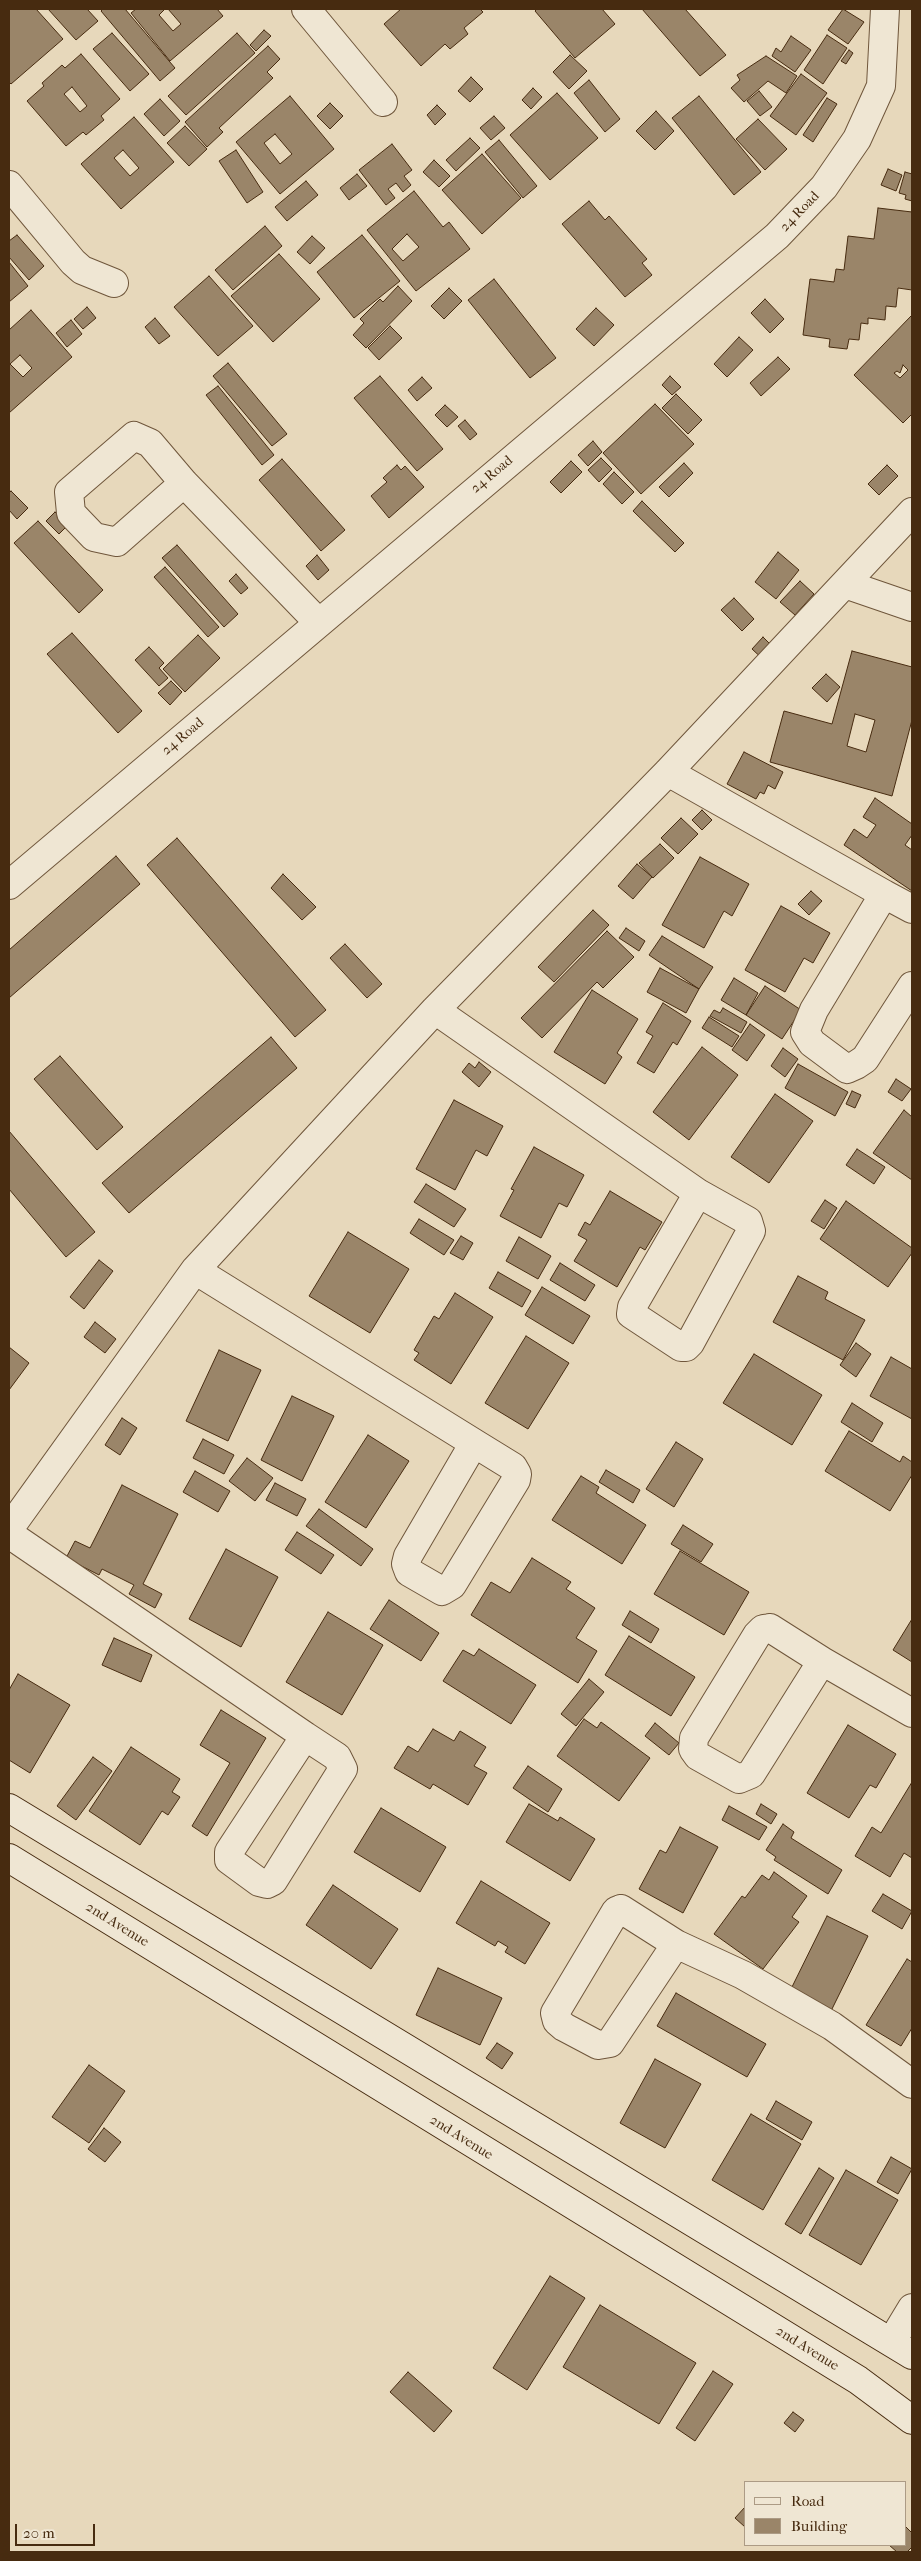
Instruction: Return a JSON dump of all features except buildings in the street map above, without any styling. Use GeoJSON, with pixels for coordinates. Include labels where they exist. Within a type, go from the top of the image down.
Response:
{"type":"FeatureCollection","features":[{"type":"Feature","properties":{"kind":"street"},"geometry":{"type":"LineString","coordinates":[[306,9],[383,102]]}},
{"type":"Feature","properties":{"kind":"street","name":"24 Road"},"geometry":{"type":"LineString","coordinates":[[9,885],[776,236],[824,187],[857,139],[881,86],[886,9]]}},
{"type":"Feature","properties":{"kind":"street"},"geometry":{"type":"LineString","coordinates":[[9,185],[72,262],[82,270],[114,283]]}},
{"type":"Feature","properties":{"kind":"street"},"geometry":{"type":"LineString","coordinates":[[184,483],[318,622]]}},
{"type":"Feature","properties":{"kind":"street"},"geometry":{"type":"LineString","coordinates":[[9,1529],[195,1270],[435,1010],[668,772],[912,512]]}},
{"type":"Feature","properties":{"kind":"street"},"geometry":{"type":"LineString","coordinates":[[845,584],[912,607]]}},
{"type":"Feature","properties":{"kind":"street"},"geometry":{"type":"LineString","coordinates":[[668,772],[912,909]]}},
{"type":"Feature","properties":{"kind":"street"},"geometry":{"type":"LineString","coordinates":[[884,894],[814,1010],[805,1032],[812,1043],[847,1069],[865,1059],[912,986]]}},
{"type":"Feature","properties":{"kind":"street"},"geometry":{"type":"LineString","coordinates":[[435,1010],[698,1193],[748,1221],[751,1231],[690,1343],[686,1347],[681,1347],[631,1314],[632,1308],[698,1193]]}},
{"type":"Feature","properties":{"kind":"street"},"geometry":{"type":"LineString","coordinates":[[195,1270],[514,1467],[517,1474],[516,1480],[452,1585],[442,1591],[409,1572],[406,1564],[408,1556],[474,1443]]}},
{"type":"Feature","properties":{"kind":"street"},"geometry":{"type":"LineString","coordinates":[[9,1534],[337,1757],[343,1769],[273,1881],[267,1884],[259,1882],[229,1860],[229,1852],[305,1736]]}},
{"type":"Feature","properties":{"kind":"street"},"geometry":{"type":"LineString","coordinates":[[822,1661],[751,1774],[746,1778],[739,1779],[698,1756],[693,1749],[694,1738],[763,1629],[770,1628],[822,1661],[912,1713]]}},
{"type":"Feature","properties":{"kind":"street"},"geometry":{"type":"LineString","coordinates":[[9,1808],[902,2348],[912,2308]]}},
{"type":"Feature","properties":{"kind":"street","name":"2nd Avenue"},"geometry":{"type":"LineString","coordinates":[[9,1858],[858,2380],[912,2420]]}},
{"type":"Feature","properties":{"kind":"street"},"geometry":{"type":"LineString","coordinates":[[676,1944],[610,2043],[598,2045],[557,2021],[554,2013],[616,1911],[621,1909],[676,1944],[743,1975],[832,2026],[912,2084]]}}]}
